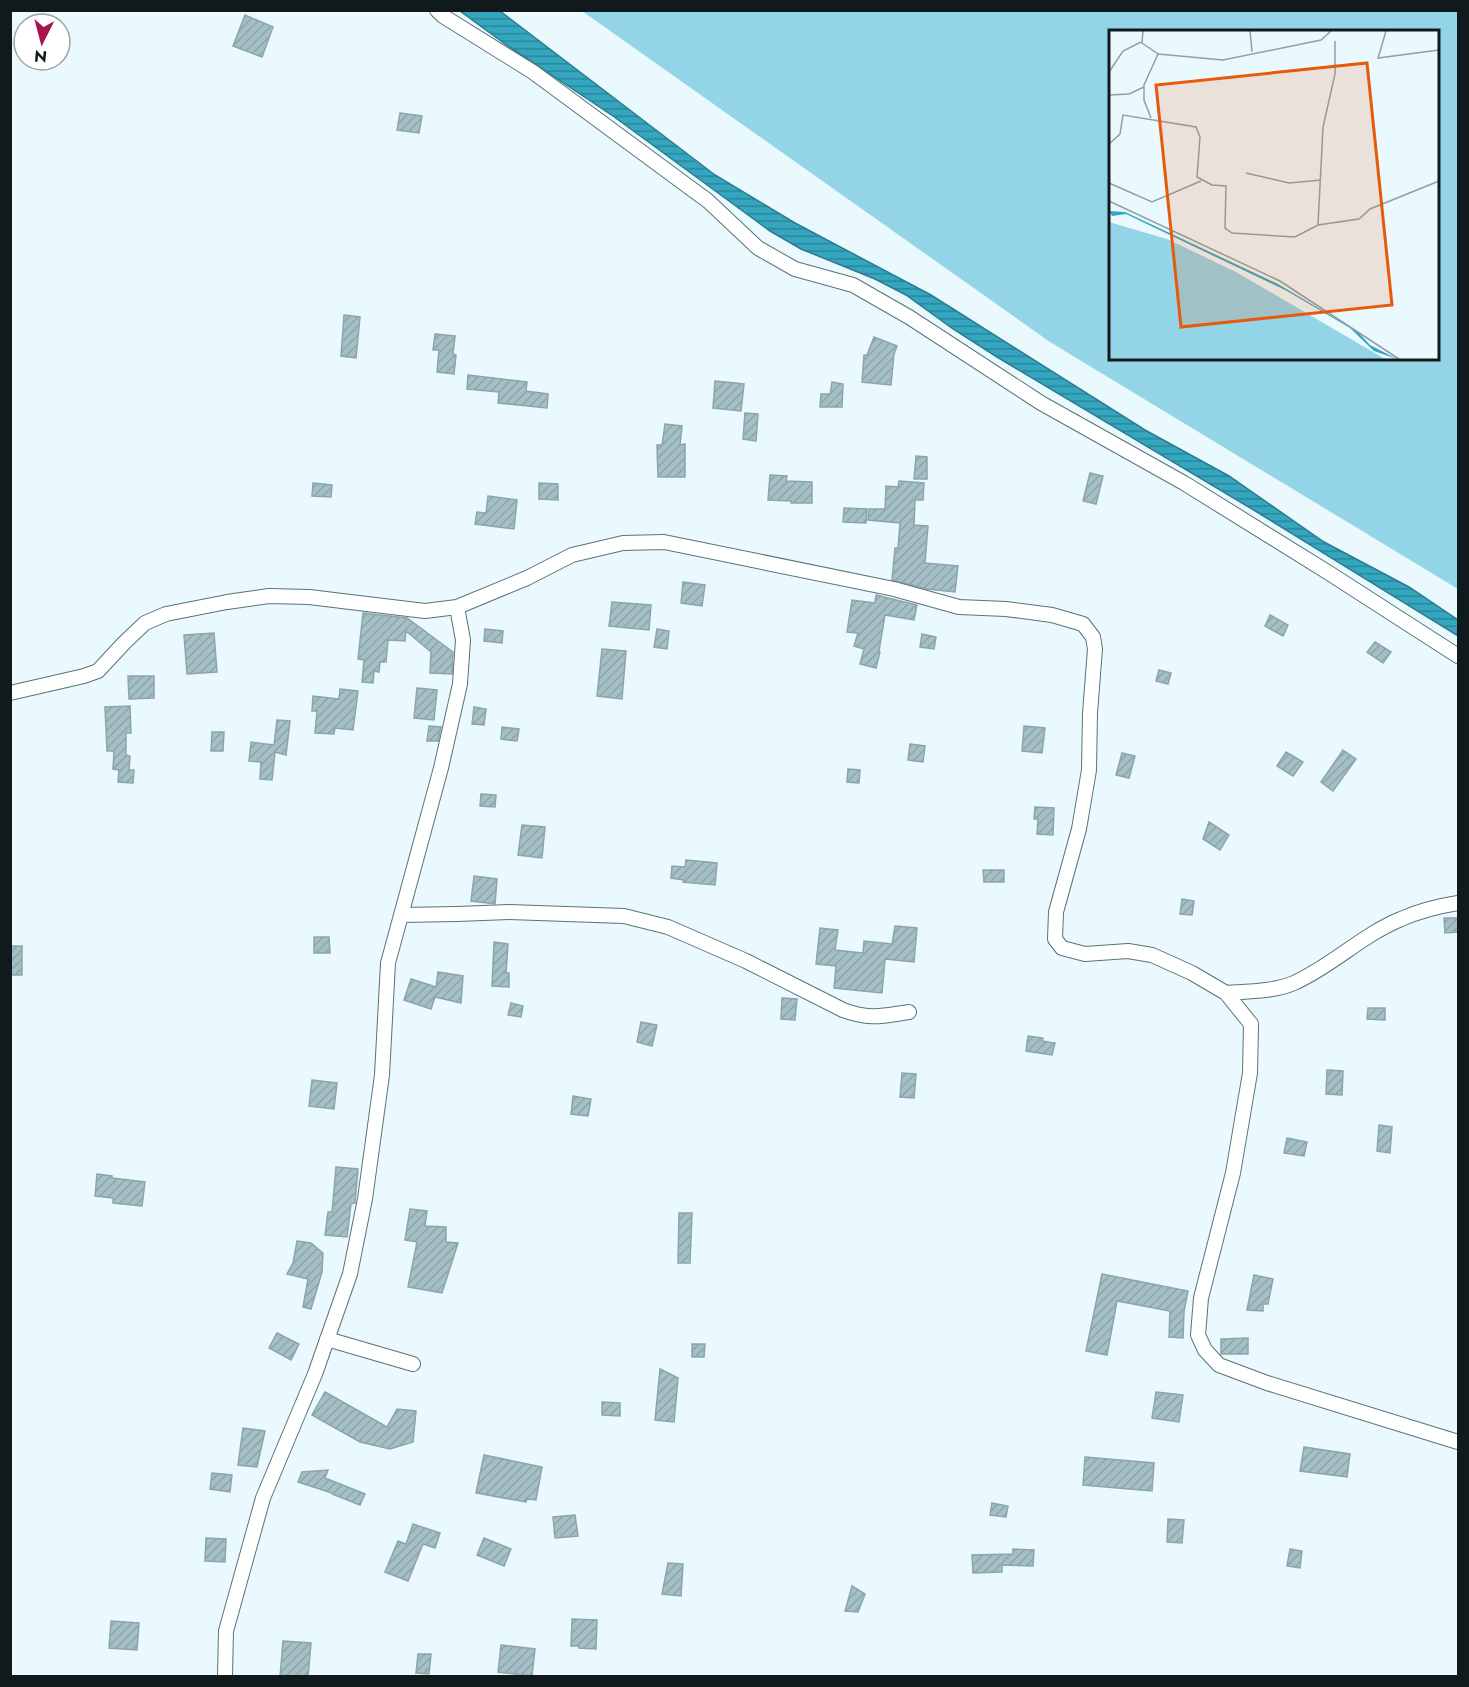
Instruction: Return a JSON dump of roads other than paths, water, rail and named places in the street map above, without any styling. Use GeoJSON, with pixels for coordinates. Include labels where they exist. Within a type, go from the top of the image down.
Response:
{"type":"FeatureCollection","features":[{"type":"Feature","properties":{"kind":"street"},"geometry":{"type":"LineString","coordinates":[[437,10],[442,16],[533,72],[708,201],[758,248],[795,268],[853,285],[909,316],[1041,403],[1184,483],[1458,656]]}},
{"type":"Feature","properties":{"kind":"street"},"geometry":{"type":"LineString","coordinates":[[10,693],[74,679],[98,671],[145,623],[166,614],[269,596],[309,597],[424,611],[457,607],[527,578],[572,555],[623,543],[664,542],[894,589],[959,607],[1006,609],[1052,615],[1083,624],[1093,637],[1095,649],[1090,713],[1089,770],[1078,829],[1056,912],[1055,939],[1062,948],[1085,954],[1128,951],[1152,955],[1192,973],[1226,993],[1251,1024],[1250,1072],[1233,1173],[1202,1299],[1198,1335],[1205,1350],[1219,1365],[1267,1383],[1458,1442]]}},
{"type":"Feature","properties":{"kind":"street"},"geometry":{"type":"LineString","coordinates":[[225,1677],[226,1631],[263,1498],[315,1374],[350,1274],[365,1199],[382,1075],[388,963],[441,768],[460,684],[464,640],[457,607]]}},
{"type":"Feature","properties":{"kind":"street"},"geometry":{"type":"LineString","coordinates":[[1226,993],[1293,984],[1401,919],[1458,903]]}},
{"type":"Feature","properties":{"kind":"street"},"geometry":{"type":"LineString","coordinates":[[400,915],[509,912],[624,915],[668,927],[746,961],[859,1016],[874,1017],[909,1012]]}},
{"type":"Feature","properties":{"kind":"street"},"geometry":{"type":"LineString","coordinates":[[327,1339],[413,1364]]}}]}
